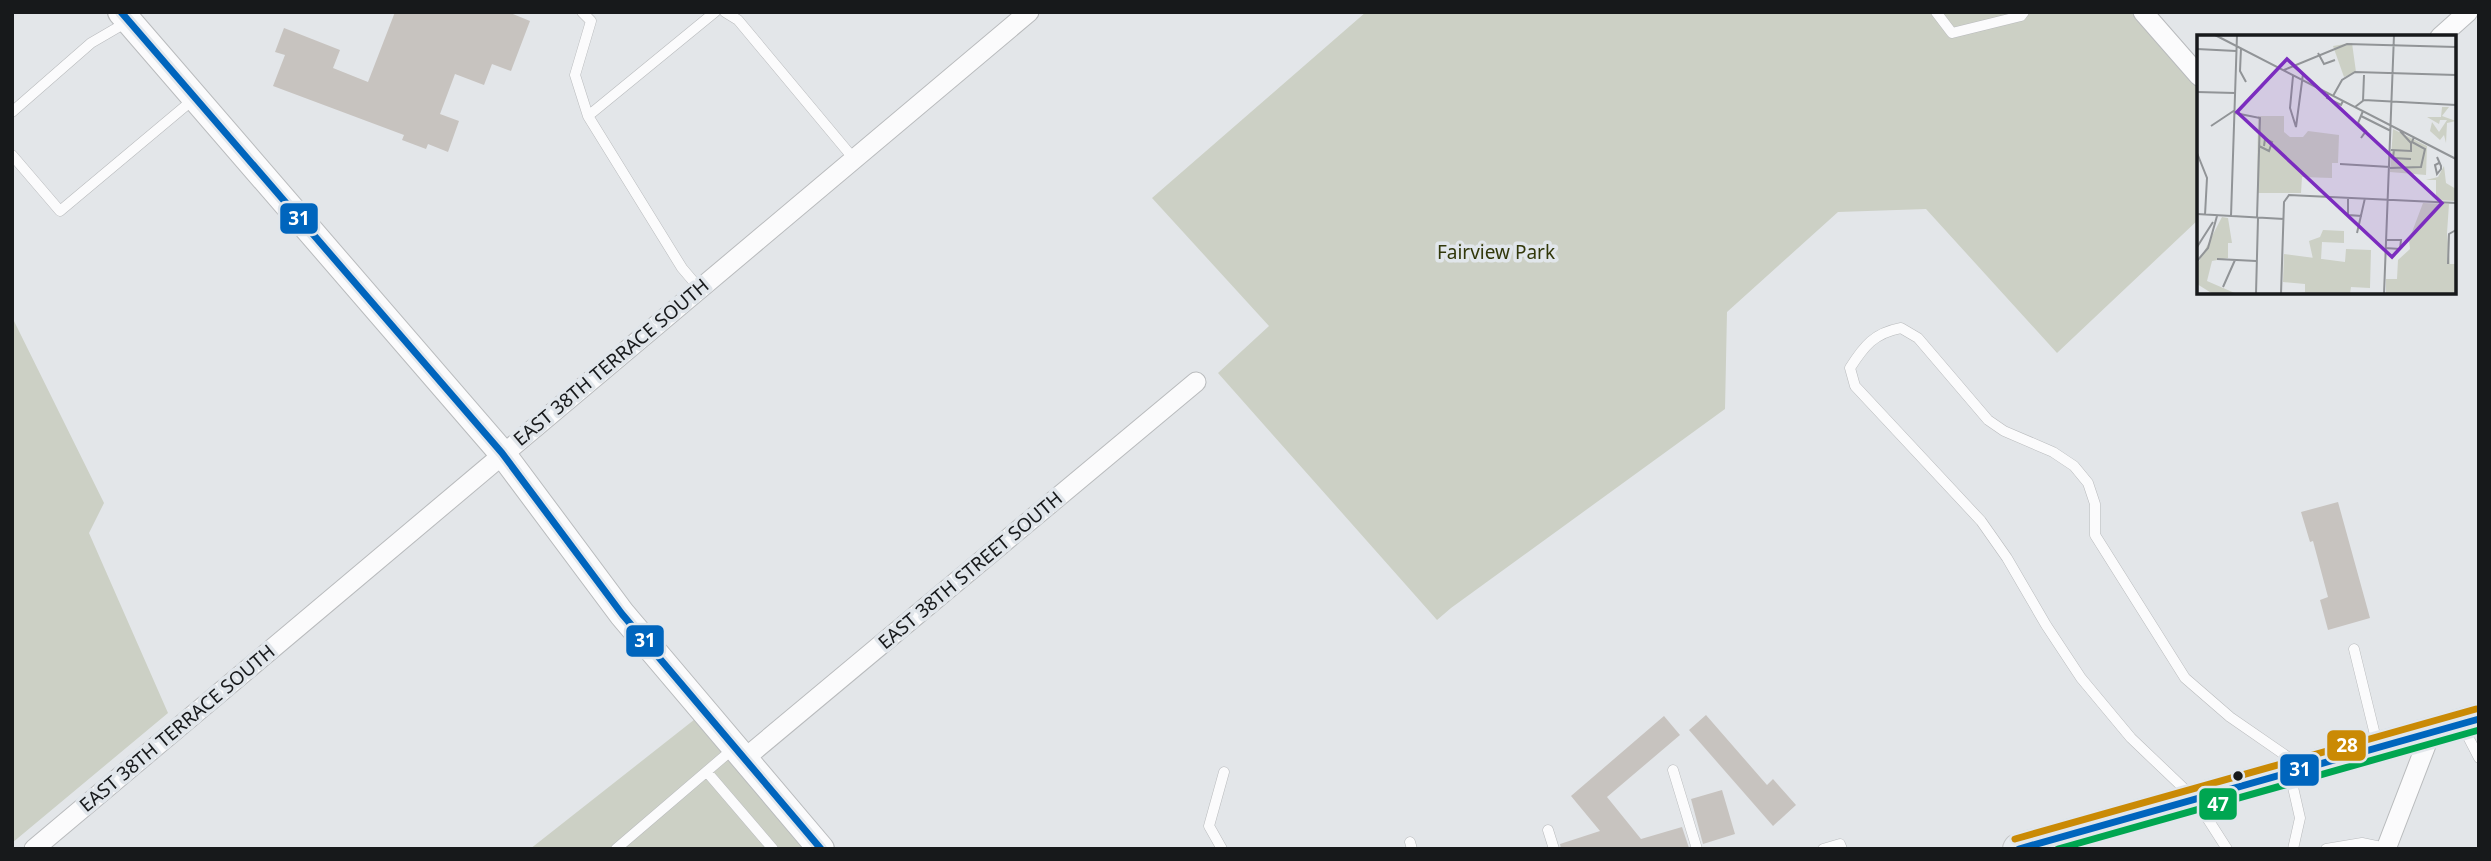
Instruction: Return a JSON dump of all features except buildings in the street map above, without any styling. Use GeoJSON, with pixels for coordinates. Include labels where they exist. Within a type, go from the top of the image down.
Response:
{"type":"FeatureCollection","features":[{"type":"Feature","properties":{"kind":"main road"},"geometry":{"type":"LineString","coordinates":[[2018,849],[2470,721]]}},
{"type":"Feature","properties":{"kind":"street","name":"EAST 38TH TERRACE SOUTH"},"geometry":{"type":"LineString","coordinates":[[34,849],[1029,12]]}},
{"type":"Feature","properties":{"kind":"street"},"geometry":{"type":"LineString","coordinates":[[2143,12],[2197,74]]}},
{"type":"Feature","properties":{"kind":"street"},"geometry":{"type":"LineString","coordinates":[[2442,35],[2468,12]]}},
{"type":"Feature","properties":{"kind":"street"},"geometry":{"type":"LineString","coordinates":[[125,17],[502,453],[622,614],[821,849]]}},
{"type":"Feature","properties":{"kind":"street","name":"EAST 38TH STREET SOUTH"},"geometry":{"type":"LineString","coordinates":[[739,754],[1196,382]]}},
{"type":"Feature","properties":{"kind":"street"},"geometry":{"type":"LineString","coordinates":[[2386,848],[2431,732]]}},
{"type":"Feature","properties":{"kind":"lane"},"geometry":{"type":"LineString","coordinates":[[582,12],[591,21],[575,75],[588,116],[682,268],[699,288]]}},
{"type":"Feature","properties":{"kind":"lane"},"geometry":{"type":"LineString","coordinates":[[588,116],[715,12]]}},
{"type":"Feature","properties":{"kind":"lane"},"geometry":{"type":"LineString","coordinates":[[724,12],[738,20],[854,159]]}},
{"type":"Feature","properties":{"kind":"lane"},"geometry":{"type":"LineString","coordinates":[[1937,12],[1952,33],[2021,16],[2024,12]]}},
{"type":"Feature","properties":{"kind":"lane"},"geometry":{"type":"LineString","coordinates":[[12,113],[91,43],[125,17]]}},
{"type":"Feature","properties":{"kind":"lane"},"geometry":{"type":"LineString","coordinates":[[12,155],[60,211],[195,98]]}},
{"type":"Feature","properties":{"kind":"lane"},"geometry":{"type":"LineString","coordinates":[[2227,849],[2196,799],[2131,738],[2081,678],[2007,558],[1981,522],[1855,386],[1850,368],[1864,347],[1885,331],[1901,328],[1918,338],[1988,420],[2004,431],[2053,452],[2074,466],[2088,483],[2095,504],[2095,535],[2185,678],[2297,770],[2301,818],[2293,849]]}},
{"type":"Feature","properties":{"kind":"lane"},"geometry":{"type":"LineString","coordinates":[[2354,649],[2378,747]]}},
{"type":"Feature","properties":{"kind":"lane"},"geometry":{"type":"LineString","coordinates":[[2470,721],[2479,758]]}},
{"type":"Feature","properties":{"kind":"lane"},"geometry":{"type":"LineString","coordinates":[[616,849],[707,772],[739,754]]}},
{"type":"Feature","properties":{"kind":"lane"},"geometry":{"type":"LineString","coordinates":[[1673,770],[1697,849]]}},
{"type":"Feature","properties":{"kind":"lane"},"geometry":{"type":"LineString","coordinates":[[707,772],[773,849]]}},
{"type":"Feature","properties":{"kind":"lane"},"geometry":{"type":"LineString","coordinates":[[1222,849],[1209,826],[1224,772]]}},
{"type":"Feature","properties":{"kind":"lane"},"geometry":{"type":"LineString","coordinates":[[1548,830],[1554,849]]}},
{"type":"Feature","properties":{"kind":"lane"},"geometry":{"type":"LineString","coordinates":[[2326,849],[2362,843],[2386,848]]}},
{"type":"Feature","properties":{"kind":"lane"},"geometry":{"type":"LineString","coordinates":[[1823,849],[1840,844],[1842,849]]}},
{"type":"Feature","properties":{"kind":"green space","name":"Fairview Park"},"geometry":{"type":"Polygon","coordinates":[[[1366,12],[2143,12],[2197,74],[2197,221],[2057,353],[1926,209],[1838,212],[1727,312],[1725,409],[1437,620],[1218,373],[1269,326],[1152,198],[1366,12]]]}},
{"type":"Feature","properties":{"kind":"green space"},"geometry":{"type":"Polygon","coordinates":[[[12,317],[104,503],[89,533],[168,713],[12,843],[12,317]]]}},
{"type":"Feature","properties":{"kind":"green space"},"geometry":{"type":"Polygon","coordinates":[[[704,712],[809,849],[530,849],[704,712]]]}},
{"type":"Feature","properties":{"kind":"transit line","name":"31"},"geometry":{"type":"LineString","coordinates":[[121,12],[502,453],[622,614],[821,849]]}},
{"type":"Feature","properties":{"kind":"transit line","name":"28"},"geometry":{"type":"LineString","coordinates":[[2015,839],[2476,709]]}},
{"type":"Feature","properties":{"kind":"transit line","name":"31"},"geometry":{"type":"LineString","coordinates":[[2019,849],[2479,719]]}},
{"type":"Feature","properties":{"kind":"transit line","name":"47"},"geometry":{"type":"LineString","coordinates":[[2058,849],[2479,730]]}}]}
